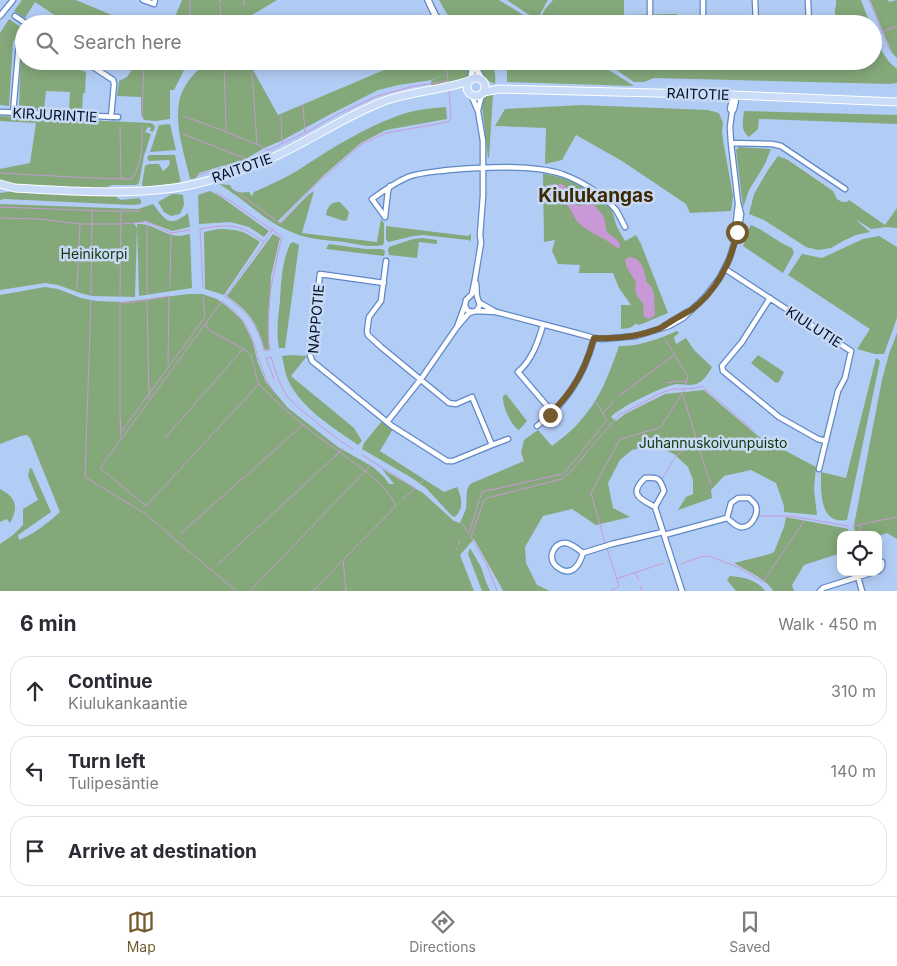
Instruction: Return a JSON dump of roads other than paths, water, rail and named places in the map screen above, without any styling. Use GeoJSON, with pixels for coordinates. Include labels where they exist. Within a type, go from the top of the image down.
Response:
{"type":"FeatureCollection","features":[{"type":"Feature","properties":{"kind":"main road"},"geometry":{"type":"LineString","coordinates":[[469,92],[467,84],[470,80],[476,78],[483,82],[485,90],[483,93]]}},
{"type":"Feature","properties":{"kind":"main road","name":"RAITOTIE"},"geometry":{"type":"LineString","coordinates":[[0,184],[15,188],[116,192],[176,188],[228,175],[262,162],[292,149],[338,122],[390,99],[416,92],[455,86],[470,80]]}},
{"type":"Feature","properties":{"kind":"main road","name":"RAITOTIE"},"geometry":{"type":"LineString","coordinates":[[483,82],[499,89]]}},
{"type":"Feature","properties":{"kind":"main road","name":"RAITOTIE"},"geometry":{"type":"LineString","coordinates":[[455,86],[477,96],[499,89],[735,95],[897,102]]}},
{"type":"Feature","properties":{"kind":"main road","name":"RAITOTIE"},"geometry":{"type":"LineString","coordinates":[[0,191],[15,188]]}},
{"type":"Feature","properties":{"kind":"street"},"geometry":{"type":"LineString","coordinates":[[0,16],[13,0]]}},
{"type":"Feature","properties":{"kind":"street"},"geometry":{"type":"LineString","coordinates":[[143,0],[154,4],[156,0]]}},
{"type":"Feature","properties":{"kind":"street"},"geometry":{"type":"LineString","coordinates":[[428,0],[435,15]]}},
{"type":"Feature","properties":{"kind":"street"},"geometry":{"type":"LineString","coordinates":[[650,0],[650,14]]}},
{"type":"Feature","properties":{"kind":"street"},"geometry":{"type":"LineString","coordinates":[[703,0],[703,15]]}},
{"type":"Feature","properties":{"kind":"street"},"geometry":{"type":"LineString","coordinates":[[755,0],[756,15]]}},
{"type":"Feature","properties":{"kind":"street"},"geometry":{"type":"LineString","coordinates":[[808,0],[809,15]]}},
{"type":"Feature","properties":{"kind":"street"},"geometry":{"type":"LineString","coordinates":[[13,113],[16,70]]}},
{"type":"Feature","properties":{"kind":"street","name":"KIRJURINTIE"},"geometry":{"type":"LineString","coordinates":[[97,70],[112,80],[114,84],[111,117]]}},
{"type":"Feature","properties":{"kind":"street"},"geometry":{"type":"LineString","coordinates":[[470,80],[471,70]]}},
{"type":"Feature","properties":{"kind":"street"},"geometry":{"type":"LineString","coordinates":[[476,70],[483,82]]}},
{"type":"Feature","properties":{"kind":"street"},"geometry":{"type":"LineString","coordinates":[[457,327],[466,300],[472,294],[481,243],[484,167],[483,141],[478,111],[469,92]]}},
{"type":"Feature","properties":{"kind":"street"},"geometry":{"type":"LineString","coordinates":[[478,111],[483,93]]}},
{"type":"Feature","properties":{"kind":"street"},"geometry":{"type":"LineString","coordinates":[[465,306],[467,310],[496,312],[594,338],[636,336],[669,326],[683,318],[705,297],[725,269],[733,250],[740,223],[741,214],[730,127],[735,95]]}},
{"type":"Feature","properties":{"kind":"street","name":"KIRJURINTIE"},"geometry":{"type":"LineString","coordinates":[[0,112],[118,117]]}},
{"type":"Feature","properties":{"kind":"street"},"geometry":{"type":"LineString","coordinates":[[731,143],[781,146],[845,189]]}},
{"type":"Feature","properties":{"kind":"street"},"geometry":{"type":"LineString","coordinates":[[390,186],[386,217],[372,199],[390,186],[409,177],[428,172],[484,167],[548,171],[562,174],[587,186],[615,209],[625,227]]}},
{"type":"Feature","properties":{"kind":"street"},"geometry":{"type":"LineString","coordinates":[[386,261],[381,301],[369,317],[368,334],[449,403],[456,404],[472,398],[492,445]]}},
{"type":"Feature","properties":{"kind":"street","name":"KIULUTIE"},"geometry":{"type":"LineString","coordinates":[[725,269],[851,351],[845,378],[838,391],[819,469]]}},
{"type":"Feature","properties":{"kind":"street","name":"NAPPOTIE"},"geometry":{"type":"LineString","coordinates":[[384,283],[320,274],[310,355],[312,361],[387,422]]}},
{"type":"Feature","properties":{"kind":"street"},"geometry":{"type":"LineString","coordinates":[[476,279],[479,308],[468,313],[421,379],[387,422],[450,462],[508,439]]}},
{"type":"Feature","properties":{"kind":"street"},"geometry":{"type":"LineString","coordinates":[[470,297],[474,297],[496,312]]}},
{"type":"Feature","properties":{"kind":"street"},"geometry":{"type":"LineString","coordinates":[[770,298],[742,342],[722,366],[723,371],[779,418],[818,439],[826,441]]}},
{"type":"Feature","properties":{"kind":"street"},"geometry":{"type":"LineString","coordinates":[[543,325],[533,353],[518,372],[553,411]]}},
{"type":"Feature","properties":{"kind":"street"},"geometry":{"type":"LineString","coordinates":[[537,426],[545,420],[572,389],[588,359],[594,338]]}},
{"type":"Feature","properties":{"kind":"street"},"geometry":{"type":"LineString","coordinates":[[655,506],[640,499],[637,493],[638,484],[645,478],[655,477],[661,482],[664,491],[655,506],[682,591]]}},
{"type":"Feature","properties":{"kind":"street"},"geometry":{"type":"LineString","coordinates":[[738,498],[749,498],[755,505],[756,514],[751,524],[745,527],[739,527],[727,518],[731,503],[738,498]]}},
{"type":"Feature","properties":{"kind":"street"},"geometry":{"type":"LineString","coordinates":[[583,553],[612,544],[727,518]]}},
{"type":"Feature","properties":{"kind":"street"},"geometry":{"type":"LineString","coordinates":[[564,542],[583,553],[580,562],[574,569],[567,572],[554,565],[552,560],[552,552],[557,545],[564,542]]}},
{"type":"Feature","properties":{"kind":"street"},"geometry":{"type":"LineString","coordinates":[[882,562],[882,569]]}},
{"type":"Feature","properties":{"kind":"street"},"geometry":{"type":"LineString","coordinates":[[820,591],[823,588],[861,576]]}},
{"type":"Feature","properties":{"kind":"street"},"geometry":{"type":"LineString","coordinates":[[858,577],[862,591]]}},
{"type":"Feature","properties":{"kind":"waterway"},"geometry":{"type":"LineString","coordinates":[[190,0],[190,15]]}},
{"type":"Feature","properties":{"kind":"waterway"},"geometry":{"type":"LineString","coordinates":[[244,0],[244,5]]}},
{"type":"Feature","properties":{"kind":"waterway"},"geometry":{"type":"LineString","coordinates":[[869,0],[875,15]]}},
{"type":"Feature","properties":{"kind":"waterway"},"geometry":{"type":"LineString","coordinates":[[220,6],[221,15]]}},
{"type":"Feature","properties":{"kind":"waterway"},"geometry":{"type":"LineString","coordinates":[[882,32],[897,26]]}},
{"type":"Feature","properties":{"kind":"waterway"},"geometry":{"type":"LineString","coordinates":[[882,32],[890,51]]}},
{"type":"Feature","properties":{"kind":"waterway"},"geometry":{"type":"LineString","coordinates":[[142,117],[144,70]]}},
{"type":"Feature","properties":{"kind":"waterway"},"geometry":{"type":"LineString","coordinates":[[224,70],[226,130]]}},
{"type":"Feature","properties":{"kind":"waterway"},"geometry":{"type":"LineString","coordinates":[[303,105],[305,133],[338,114],[377,96],[414,86],[448,81],[447,70]]}},
{"type":"Feature","properties":{"kind":"waterway"},"geometry":{"type":"LineString","coordinates":[[252,73],[257,144]]}},
{"type":"Feature","properties":{"kind":"waterway"},"geometry":{"type":"LineString","coordinates":[[278,224],[316,184],[362,144],[386,133],[448,122],[451,118],[449,89]]}},
{"type":"Feature","properties":{"kind":"waterway"},"geometry":{"type":"LineString","coordinates":[[183,116],[268,149]]}},
{"type":"Feature","properties":{"kind":"waterway"},"geometry":{"type":"LineString","coordinates":[[281,116],[282,143]]}},
{"type":"Feature","properties":{"kind":"waterway"},"geometry":{"type":"LineString","coordinates":[[0,173],[132,179],[140,159],[142,125]]}},
{"type":"Feature","properties":{"kind":"waterway"},"geometry":{"type":"LineString","coordinates":[[120,127],[121,178]]}},
{"type":"Feature","properties":{"kind":"waterway"},"geometry":{"type":"LineString","coordinates":[[183,134],[249,160],[304,133]]}},
{"type":"Feature","properties":{"kind":"waterway"},"geometry":{"type":"LineString","coordinates":[[198,175],[248,160]]}},
{"type":"Feature","properties":{"kind":"waterway"},"geometry":{"type":"LineString","coordinates":[[236,191],[278,222]]}},
{"type":"Feature","properties":{"kind":"waterway"},"geometry":{"type":"LineString","coordinates":[[216,193],[282,237],[269,307],[268,336],[270,350],[264,351],[259,333],[250,318],[225,296]]}},
{"type":"Feature","properties":{"kind":"waterway"},"geometry":{"type":"LineString","coordinates":[[0,207],[141,211]]}},
{"type":"Feature","properties":{"kind":"waterway"},"geometry":{"type":"LineString","coordinates":[[91,295],[92,211]]}},
{"type":"Feature","properties":{"kind":"waterway"},"geometry":{"type":"LineString","coordinates":[[120,297],[121,212]]}},
{"type":"Feature","properties":{"kind":"waterway"},"geometry":{"type":"LineString","coordinates":[[0,218],[39,219],[80,224],[147,222],[171,233],[190,230]]}},
{"type":"Feature","properties":{"kind":"waterway"},"geometry":{"type":"LineString","coordinates":[[147,223],[147,294]]}},
{"type":"Feature","properties":{"kind":"waterway"},"geometry":{"type":"LineString","coordinates":[[77,289],[80,225]]}},
{"type":"Feature","properties":{"kind":"waterway"},"geometry":{"type":"LineString","coordinates":[[203,287],[200,229],[234,226],[248,231],[264,242]]}},
{"type":"Feature","properties":{"kind":"waterway"},"geometry":{"type":"LineString","coordinates":[[225,297],[274,228]]}},
{"type":"Feature","properties":{"kind":"waterway"},"geometry":{"type":"LineString","coordinates":[[170,286],[171,235]]}},
{"type":"Feature","properties":{"kind":"waterway"},"geometry":{"type":"LineString","coordinates":[[120,303],[169,296],[168,364]]}},
{"type":"Feature","properties":{"kind":"waterway"},"geometry":{"type":"LineString","coordinates":[[121,432],[205,317],[203,296]]}},
{"type":"Feature","properties":{"kind":"waterway"},"geometry":{"type":"LineString","coordinates":[[91,300],[85,477],[144,513],[236,591]]}},
{"type":"Feature","properties":{"kind":"waterway"},"geometry":{"type":"LineString","coordinates":[[147,300],[149,398]]}},
{"type":"Feature","properties":{"kind":"waterway"},"geometry":{"type":"LineString","coordinates":[[222,301],[100,468],[146,506],[259,384]]}},
{"type":"Feature","properties":{"kind":"waterway"},"geometry":{"type":"LineString","coordinates":[[120,302],[121,438]]}},
{"type":"Feature","properties":{"kind":"waterway"},"geometry":{"type":"LineString","coordinates":[[222,302],[243,321],[254,343],[267,380],[274,392]]}},
{"type":"Feature","properties":{"kind":"waterway"},"geometry":{"type":"LineString","coordinates":[[206,324],[209,330],[247,351],[252,358],[257,379],[264,390],[304,426],[372,476],[393,499],[396,506],[343,560],[346,591]]}},
{"type":"Feature","properties":{"kind":"waterway"},"geometry":{"type":"LineString","coordinates":[[665,339],[688,377],[686,384]]}},
{"type":"Feature","properties":{"kind":"waterway"},"geometry":{"type":"LineString","coordinates":[[165,438],[243,349]]}},
{"type":"Feature","properties":{"kind":"waterway"},"geometry":{"type":"LineString","coordinates":[[619,396],[674,355]]}},
{"type":"Feature","properties":{"kind":"waterway"},"geometry":{"type":"LineString","coordinates":[[274,379],[266,358],[271,357],[277,377],[292,402],[353,449]]}},
{"type":"Feature","properties":{"kind":"waterway"},"geometry":{"type":"LineString","coordinates":[[667,383],[686,382]]}},
{"type":"Feature","properties":{"kind":"waterway"},"geometry":{"type":"LineString","coordinates":[[497,591],[487,565],[471,537],[484,500],[562,479],[573,469],[619,415],[661,393],[673,389],[702,386],[754,431]]}},
{"type":"Feature","properties":{"kind":"waterway"},"geometry":{"type":"LineString","coordinates":[[605,542],[591,493],[620,439],[659,428],[685,389]]}},
{"type":"Feature","properties":{"kind":"waterway"},"geometry":{"type":"LineString","coordinates":[[662,479],[678,455],[692,447],[697,441],[683,395]]}},
{"type":"Feature","properties":{"kind":"waterway"},"geometry":{"type":"LineString","coordinates":[[603,413],[614,401]]}},
{"type":"Feature","properties":{"kind":"waterway"},"geometry":{"type":"LineString","coordinates":[[469,533],[482,492],[562,474],[566,471],[607,420],[596,402]]}},
{"type":"Feature","properties":{"kind":"waterway"},"geometry":{"type":"LineString","coordinates":[[180,534],[303,425]]}},
{"type":"Feature","properties":{"kind":"waterway"},"geometry":{"type":"LineString","coordinates":[[697,443],[711,485]]}},
{"type":"Feature","properties":{"kind":"waterway"},"geometry":{"type":"LineString","coordinates":[[217,565],[344,448]]}},
{"type":"Feature","properties":{"kind":"waterway"},"geometry":{"type":"LineString","coordinates":[[362,455],[415,488],[403,499]]}},
{"type":"Feature","properties":{"kind":"waterway"},"geometry":{"type":"LineString","coordinates":[[250,591],[371,465]]}},
{"type":"Feature","properties":{"kind":"waterway"},"geometry":{"type":"LineString","coordinates":[[758,516],[791,516],[848,526]]}},
{"type":"Feature","properties":{"kind":"waterway"},"geometry":{"type":"LineString","coordinates":[[853,526],[897,517]]}},
{"type":"Feature","properties":{"kind":"waterway"},"geometry":{"type":"LineString","coordinates":[[681,564],[700,557],[709,556],[740,568],[763,582],[806,518]]}},
{"type":"Feature","properties":{"kind":"waterway"},"geometry":{"type":"LineString","coordinates":[[462,524],[468,532]]}},
{"type":"Feature","properties":{"kind":"waterway"},"geometry":{"type":"LineString","coordinates":[[860,526],[861,531]]}},
{"type":"Feature","properties":{"kind":"waterway"},"geometry":{"type":"LineString","coordinates":[[607,548],[619,586],[610,591]]}},
{"type":"Feature","properties":{"kind":"waterway"},"geometry":{"type":"LineString","coordinates":[[313,591],[342,561]]}},
{"type":"Feature","properties":{"kind":"waterway"},"geometry":{"type":"LineString","coordinates":[[675,561],[685,591]]}},
{"type":"Feature","properties":{"kind":"waterway"},"geometry":{"type":"LineString","coordinates":[[616,579],[664,563]]}},
{"type":"Feature","properties":{"kind":"waterway"},"geometry":{"type":"LineString","coordinates":[[636,574],[639,580]]}},
{"type":"Feature","properties":{"kind":"waterway"},"geometry":{"type":"LineString","coordinates":[[640,586],[642,591]]}},
{"type":"Feature","properties":{"kind":"district","name":"Kiulukangas"},"geometry":{"type":"Point","coordinates":[596,195]}},
{"type":"Feature","properties":{"kind":"park label","name":"Heinikorpi"},"geometry":{"type":"Point","coordinates":[94,254]}},
{"type":"Feature","properties":{"kind":"park label","name":"Juhannuskoivunpuisto"},"geometry":{"type":"Point","coordinates":[713,443]}}]}
